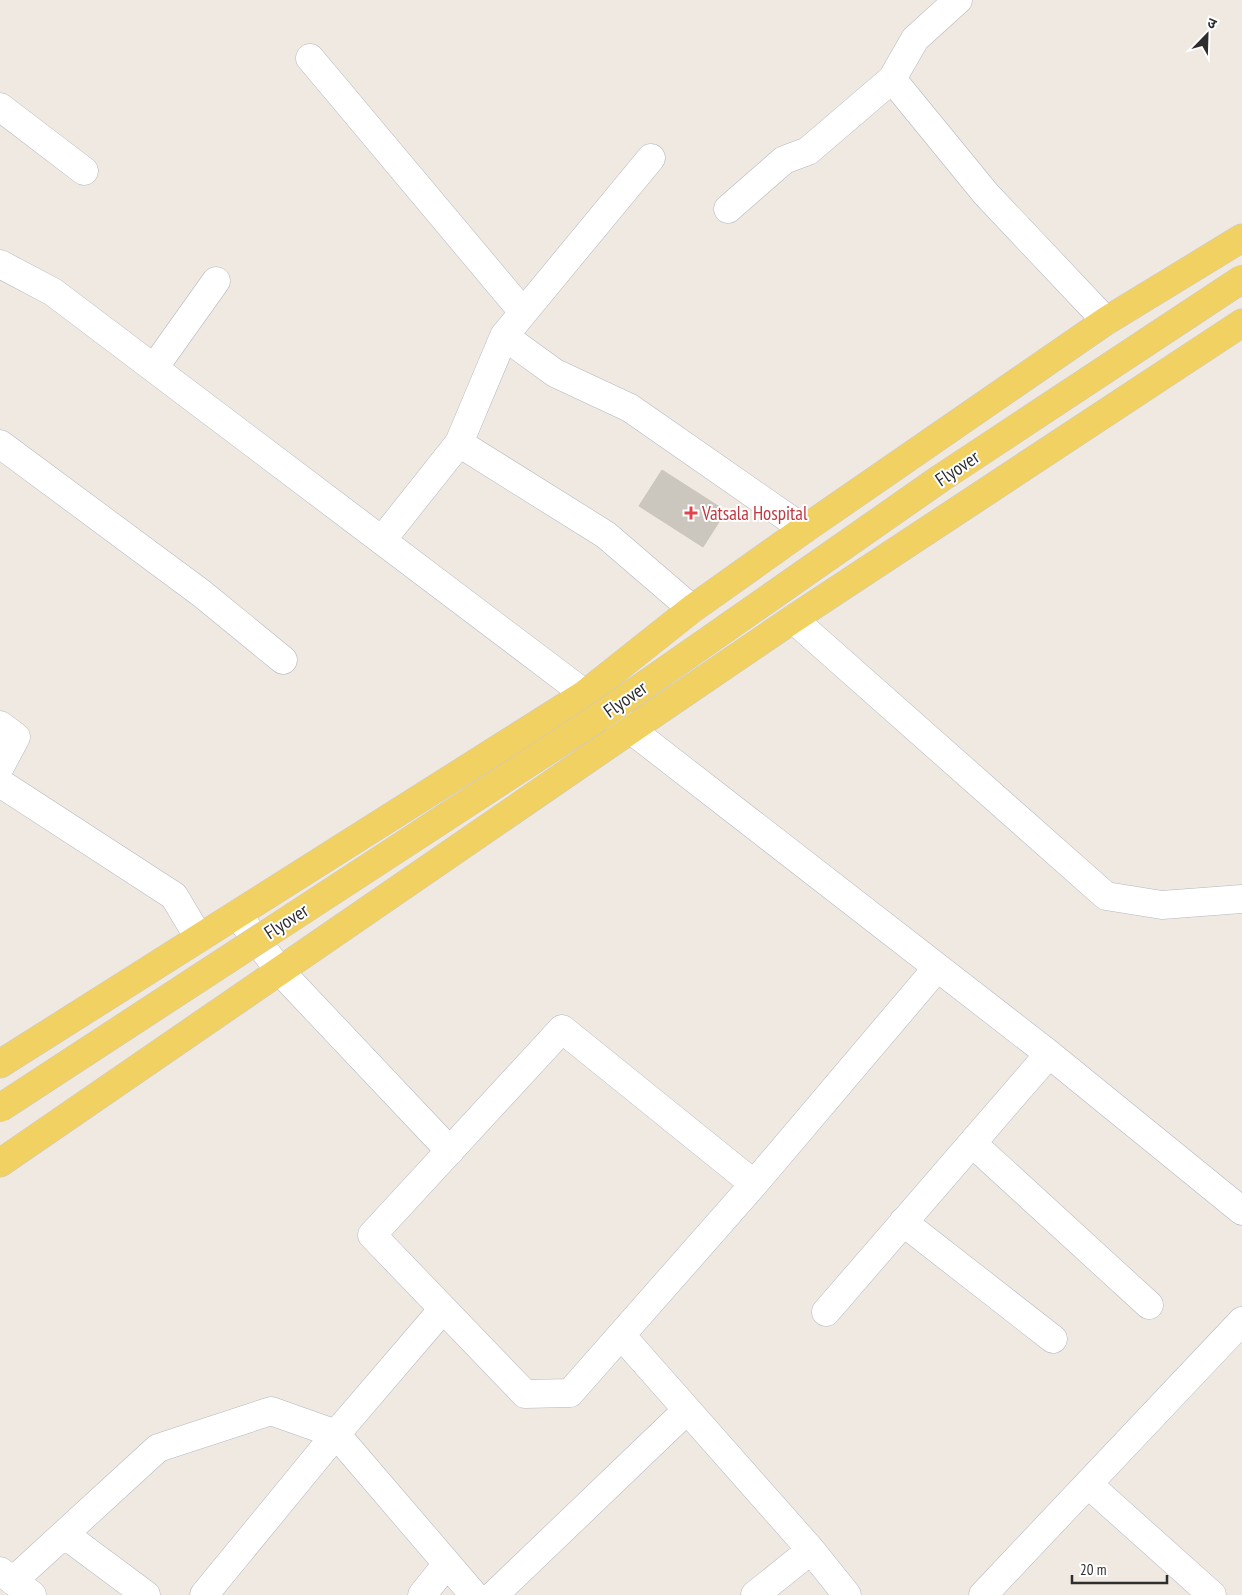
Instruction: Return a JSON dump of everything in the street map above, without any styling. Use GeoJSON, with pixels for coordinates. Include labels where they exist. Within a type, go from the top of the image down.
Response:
{"type":"FeatureCollection","features":[{"type":"Feature","properties":{"kind":"main road"},"geometry":{"type":"LineString","coordinates":[[0,1064],[585,694],[692,609],[806,528],[1106,321],[1242,238]]}},
{"type":"Feature","properties":{"kind":"main road","name":"Flyover"},"geometry":{"type":"LineString","coordinates":[[0,1108],[593,722],[941,478],[1242,279]]}},
{"type":"Feature","properties":{"kind":"main road"},"geometry":{"type":"LineString","coordinates":[[0,1163],[793,619],[1242,323]]}},
{"type":"Feature","properties":{"kind":"street"},"geometry":{"type":"LineString","coordinates":[[728,208],[784,160],[808,151],[892,79],[916,39],[958,0]]}},
{"type":"Feature","properties":{"kind":"street"},"geometry":{"type":"LineString","coordinates":[[310,58],[523,312]]}},
{"type":"Feature","properties":{"kind":"street"},"geometry":{"type":"LineString","coordinates":[[892,79],[986,194],[1106,321]]}},
{"type":"Feature","properties":{"kind":"street"},"geometry":{"type":"LineString","coordinates":[[0,107],[84,171]]}},
{"type":"Feature","properties":{"kind":"street"},"geometry":{"type":"LineString","coordinates":[[382,540],[459,443],[504,336],[651,158]]}},
{"type":"Feature","properties":{"kind":"street"},"geometry":{"type":"LineString","coordinates":[[0,264],[53,292],[585,694],[1049,1054],[1242,1211]]}},
{"type":"Feature","properties":{"kind":"street"},"geometry":{"type":"LineString","coordinates":[[154,368],[216,281]]}},
{"type":"Feature","properties":{"kind":"street"},"geometry":{"type":"LineString","coordinates":[[504,336],[555,372],[630,408],[798,525],[806,528]]}},
{"type":"Feature","properties":{"kind":"street"},"geometry":{"type":"LineString","coordinates":[[459,443],[606,535],[692,609]]}},
{"type":"Feature","properties":{"kind":"street"},"geometry":{"type":"LineString","coordinates":[[0,444],[201,593],[283,660]]}},
{"type":"Feature","properties":{"kind":"street"},"geometry":{"type":"LineString","coordinates":[[793,619],[1106,896],[1162,905],[1242,899]]}},
{"type":"Feature","properties":{"kind":"street"},"geometry":{"type":"LineString","coordinates":[[0,725],[16,737],[0,767]]}},
{"type":"Feature","properties":{"kind":"street"},"geometry":{"type":"LineString","coordinates":[[0,783],[174,896],[200,938]]}},
{"type":"Feature","properties":{"kind":"street"},"geometry":{"type":"LineString","coordinates":[[237,914],[279,970],[450,1151]]}},
{"type":"Feature","properties":{"kind":"street"},"geometry":{"type":"LineString","coordinates":[[754,1184],[562,1029],[372,1236],[525,1394],[570,1393],[754,1184],[937,968]]}},
{"type":"Feature","properties":{"kind":"street"},"geometry":{"type":"LineString","coordinates":[[826,1312],[1049,1054]]}},
{"type":"Feature","properties":{"kind":"street"},"geometry":{"type":"LineString","coordinates":[[972,1143],[1149,1305]]}},
{"type":"Feature","properties":{"kind":"street"},"geometry":{"type":"LineString","coordinates":[[903,1222],[1053,1339]]}},
{"type":"Feature","properties":{"kind":"street"},"geometry":{"type":"LineString","coordinates":[[204,1595],[336,1434],[443,1309]]}},
{"type":"Feature","properties":{"kind":"street"},"geometry":{"type":"LineString","coordinates":[[994,1591],[1088,1484],[1242,1321]]}},
{"type":"Feature","properties":{"kind":"street"},"geometry":{"type":"LineString","coordinates":[[621,1335],[811,1550],[847,1595]]}},
{"type":"Feature","properties":{"kind":"street"},"geometry":{"type":"LineString","coordinates":[[494,1595],[687,1410]]}},
{"type":"Feature","properties":{"kind":"street"},"geometry":{"type":"LineString","coordinates":[[15,1582],[64,1534],[158,1448],[271,1411],[336,1434],[474,1595]]}},
{"type":"Feature","properties":{"kind":"street"},"geometry":{"type":"LineString","coordinates":[[1088,1484],[1212,1595]]}},
{"type":"Feature","properties":{"kind":"street"},"geometry":{"type":"LineString","coordinates":[[64,1534],[146,1595]]}},
{"type":"Feature","properties":{"kind":"street"},"geometry":{"type":"LineString","coordinates":[[755,1595],[811,1550]]}},
{"type":"Feature","properties":{"kind":"street"},"geometry":{"type":"LineString","coordinates":[[422,1595],[447,1564]]}},
{"type":"Feature","properties":{"kind":"building"},"geometry":{"type":"Polygon","coordinates":[[[662,470],[726,511],[703,547],[639,506],[662,470]]]}},
{"type":"Feature","properties":{"kind":"place","name":"Vatsala Hospital"},"geometry":{"type":"Point","coordinates":[691,513]}}]}
